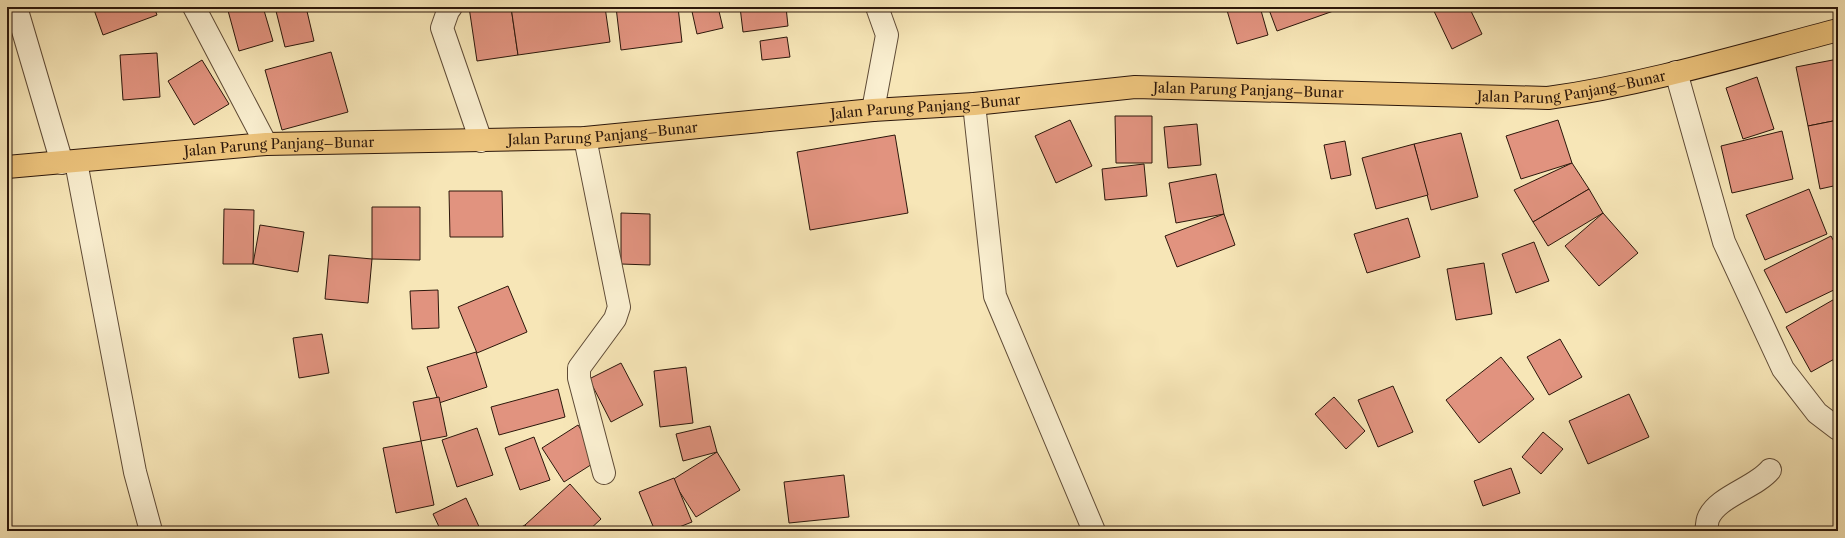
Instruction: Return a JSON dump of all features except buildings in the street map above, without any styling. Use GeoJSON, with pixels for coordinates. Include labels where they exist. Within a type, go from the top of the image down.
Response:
{"type":"FeatureCollection","features":[{"type":"Feature","properties":{"kind":"main road","name":"Jalan Parung Panjang–Bunar"},"geometry":{"type":"LineString","coordinates":[[7,167],[69,163],[266,144],[585,138],[873,110],[974,104],[1135,87],[1548,98],[1592,92],[1639,83],[1838,30]]}},
{"type":"Feature","properties":{"kind":"street"},"geometry":{"type":"LineString","coordinates":[[16,7],[69,163],[135,472],[151,531]]}},
{"type":"Feature","properties":{"kind":"street"},"geometry":{"type":"LineString","coordinates":[[194,7],[266,144]]}},
{"type":"Feature","properties":{"kind":"street"},"geometry":{"type":"LineString","coordinates":[[452,7],[448,11],[442,28],[481,141]]}},
{"type":"Feature","properties":{"kind":"street"},"geometry":{"type":"LineString","coordinates":[[873,110],[887,35],[877,7]]}},
{"type":"Feature","properties":{"kind":"street"},"geometry":{"type":"LineString","coordinates":[[1676,72],[1727,249],[1783,369],[1817,413],[1838,429]]}},
{"type":"Feature","properties":{"kind":"street"},"geometry":{"type":"LineString","coordinates":[[974,104],[995,296],[1094,531]]}},
{"type":"Feature","properties":{"kind":"street"},"geometry":{"type":"LineString","coordinates":[[585,138],[619,307],[615,319],[579,368],[579,378],[604,473]]}},
{"type":"Feature","properties":{"kind":"street"},"geometry":{"type":"LineString","coordinates":[[1706,531],[1708,518],[1718,505],[1764,477],[1770,470]]}}]}
